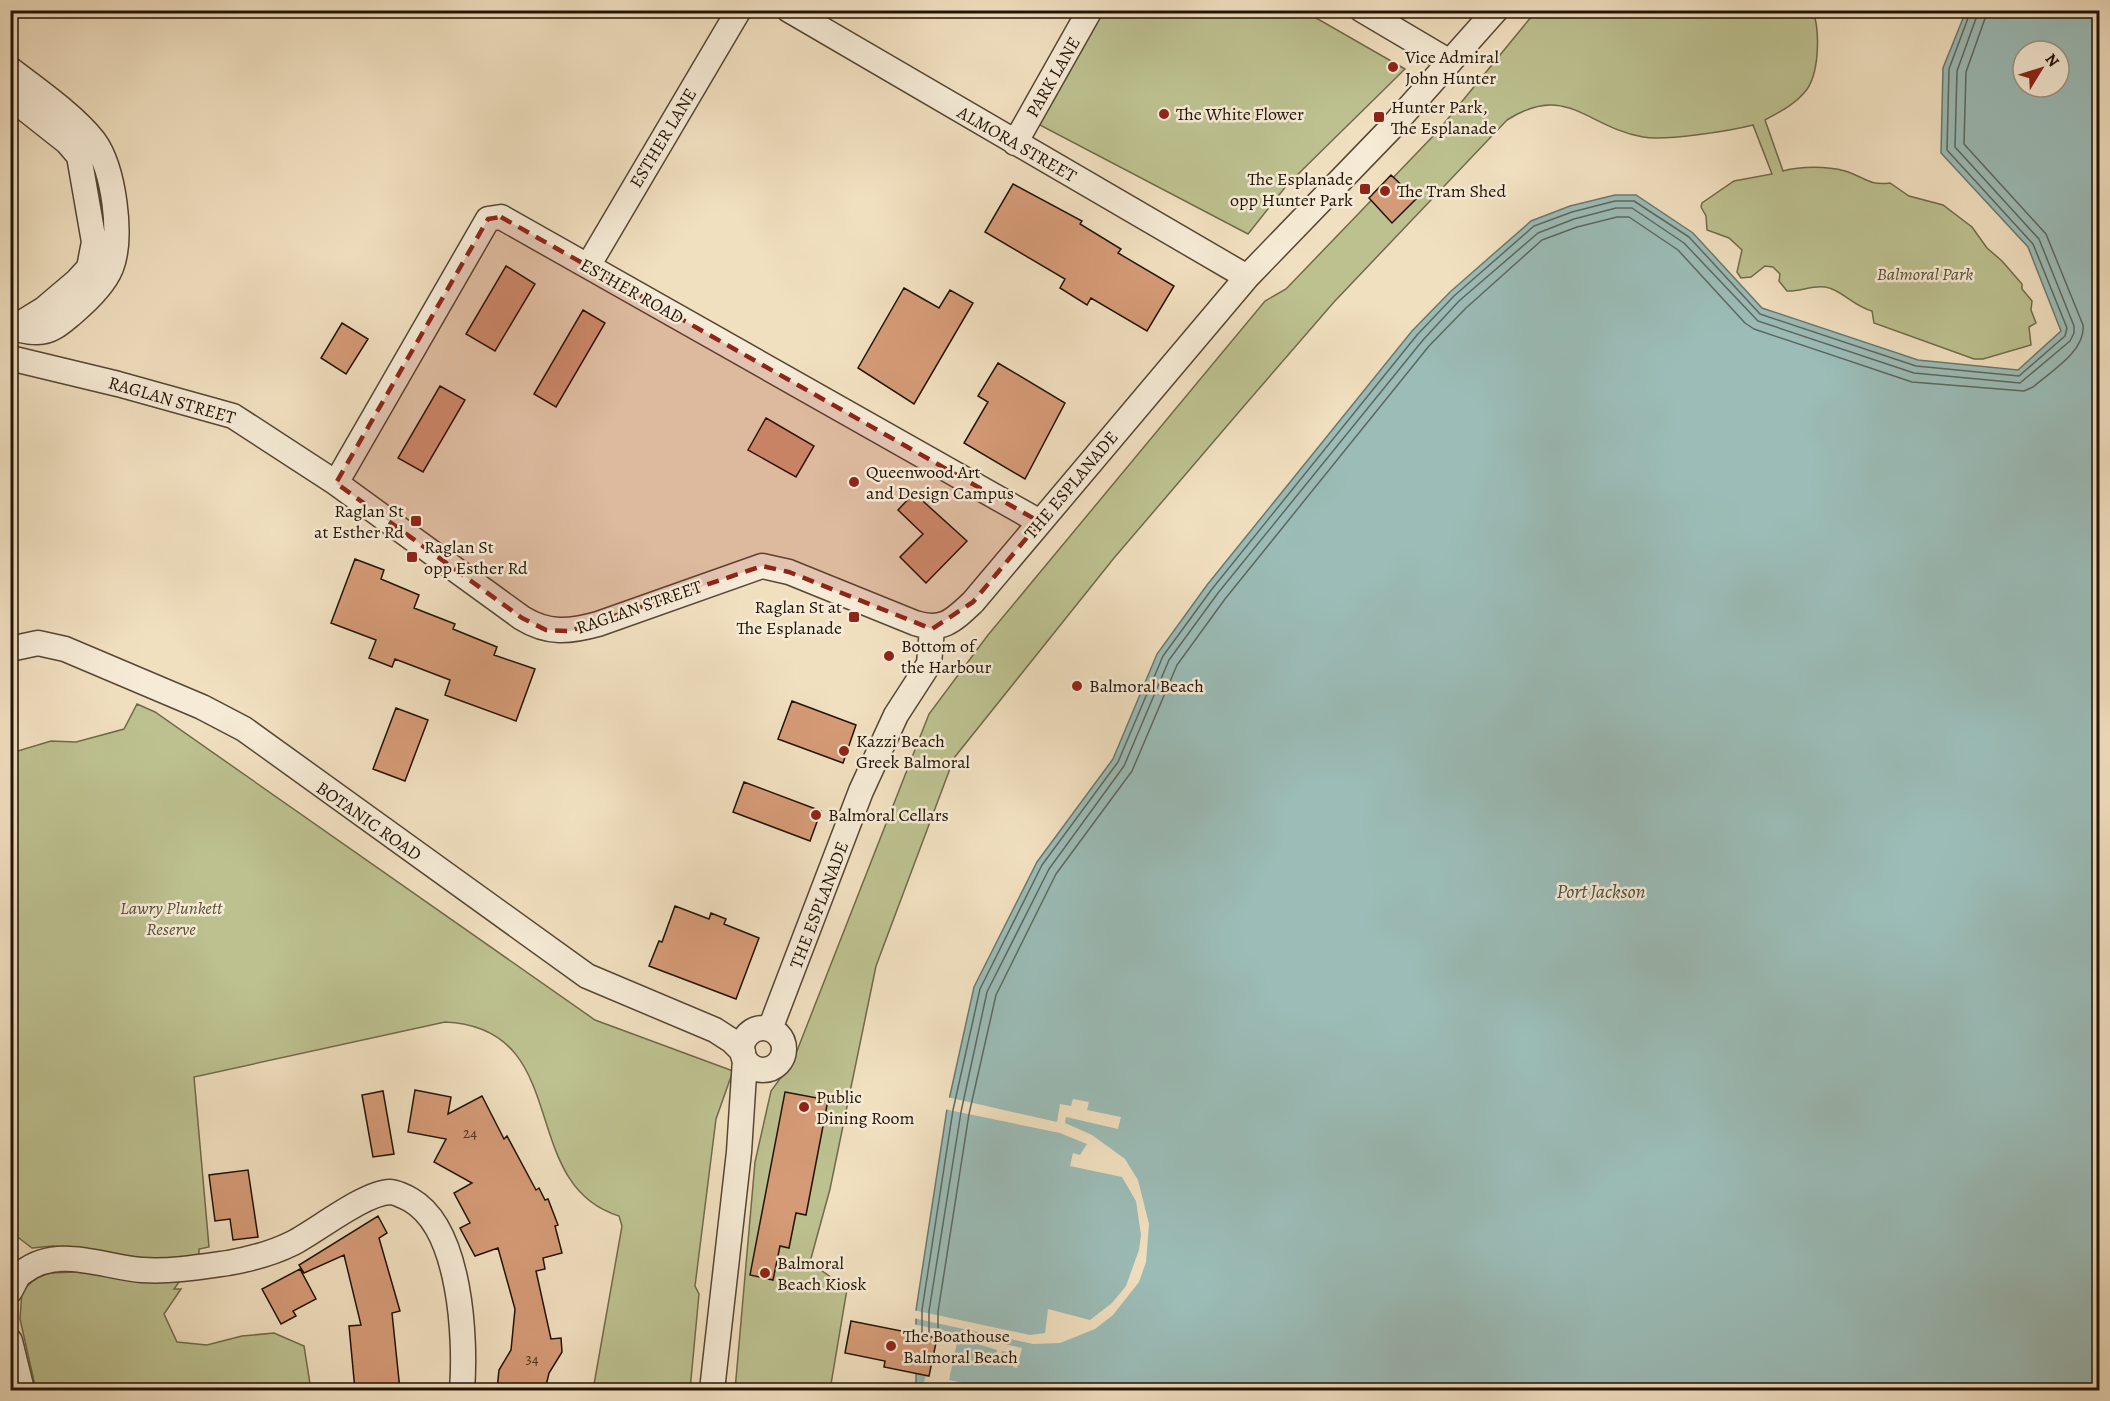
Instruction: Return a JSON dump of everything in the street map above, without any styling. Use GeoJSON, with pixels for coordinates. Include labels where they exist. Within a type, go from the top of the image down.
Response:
{"type":"FeatureCollection","features":[{"type":"Feature","properties":{"kind":"street","name":"ESTHER LANE"},"geometry":{"type":"LineString","coordinates":[[588,266],[739,10]]}},
{"type":"Feature","properties":{"kind":"street","name":"ALMORA STREET"},"geometry":{"type":"LineString","coordinates":[[789,10],[1246,277]]}},
{"type":"Feature","properties":{"kind":"street","name":"PARK LANE"},"geometry":{"type":"LineString","coordinates":[[1015,143],[1090,10]]}},
{"type":"Feature","properties":{"kind":"street"},"geometry":{"type":"LineString","coordinates":[[1362,10],[1450,62]]}},
{"type":"Feature","properties":{"kind":"street","name":"THE ESPLANADE"},"geometry":{"type":"LineString","coordinates":[[712,1390],[752,1043],[896,715],[929,664],[932,628],[950,621],[973,602],[1246,277],[1390,129],[1496,10]]}},
{"type":"Feature","properties":{"kind":"street"},"geometry":{"type":"LineString","coordinates":[[10,69],[40,92],[94,141],[102,156],[113,197],[117,237],[110,271],[79,309],[55,328],[38,333],[12,328]]}},
{"type":"Feature","properties":{"kind":"street"},"geometry":{"type":"LineString","coordinates":[[10,97],[67,142],[79,156],[94,242],[89,268],[77,281],[44,309],[12,328]]}},
{"type":"Feature","properties":{"kind":"street","name":"ESTHER ROAD"},"geometry":{"type":"LineString","coordinates":[[336,483],[488,219],[501,217],[1040,522]]}},
{"type":"Feature","properties":{"kind":"street","name":"RAGLAN STREET"},"geometry":{"type":"LineString","coordinates":[[10,358],[118,384],[233,416],[336,483],[522,618],[546,630],[570,631],[584,628],[762,566],[789,572],[932,628]]}},
{"type":"Feature","properties":{"kind":"street","name":"BOTANIC ROAD"},"geometry":{"type":"LineString","coordinates":[[10,649],[38,643],[64,649],[202,707],[243,729],[587,976],[715,1030],[732,1041],[752,1043]]}},
{"type":"Feature","properties":{"kind":"street","name":"THE ESPLANADE"},"geometry":{"type":"LineString","coordinates":[[739,1152],[768,1069],[779,1063],[784,1050],[781,1038],[752,1043]]}},
{"type":"Feature","properties":{"kind":"street"},"geometry":{"type":"LineString","coordinates":[[752,1043],[754,1068],[768,1069]]}},
{"type":"Feature","properties":{"kind":"street"},"geometry":{"type":"LineString","coordinates":[[10,1291],[21,1272],[44,1261],[67,1258],[142,1270],[170,1270],[230,1263],[273,1253],[365,1200],[391,1192],[412,1200],[432,1219],[449,1256],[459,1298],[465,1353],[462,1390]]}},
{"type":"Feature","properties":{"kind":"street"},"geometry":{"type":"LineString","coordinates":[[10,1341],[22,1390]]}},
{"type":"Feature","properties":{"kind":"highlighted area"},"geometry":{"type":"Polygon","coordinates":[[[501,217],[1040,522],[973,602],[932,629],[789,572],[762,566],[570,631],[546,630],[522,618],[336,483],[488,219],[501,217]]]}},
{"type":"Feature","properties":{"kind":"green space"},"geometry":{"type":"Polygon","coordinates":[[[1103,11],[1304,11],[1405,69],[1287,185],[1248,234],[1036,123],[1103,11]]]}},
{"type":"Feature","properties":{"kind":"green space","name":"Balmoral Park"},"geometry":{"type":"Polygon","coordinates":[[[1536,11],[1813,11],[1817,30],[1817,53],[1813,76],[1804,93],[1795,102],[1765,120],[1783,171],[1806,167],[1838,169],[1871,182],[1890,183],[1909,196],[1943,205],[1972,227],[1987,248],[2022,284],[2022,289],[2032,301],[2031,310],[2036,323],[2029,327],[2031,345],[1983,359],[1974,359],[1874,323],[1872,311],[1831,288],[1815,287],[1787,291],[1779,281],[1780,274],[1773,267],[1765,266],[1751,277],[1741,278],[1737,272],[1742,250],[1729,238],[1707,230],[1706,216],[1701,207],[1702,203],[1734,181],[1772,174],[1753,125],[1681,137],[1653,138],[1623,132],[1576,110],[1546,105],[1528,109],[1507,120],[1334,302],[1114,558],[954,758],[876,966],[830,1189],[810,1262],[847,1289],[830,1390],[735,1390],[755,1162],[771,1091],[793,1061],[929,714],[988,635],[1265,301],[1286,289],[1437,132],[1536,11]]]}},
{"type":"Feature","properties":{"kind":"green space","name":"Lawry Plunkett Reserve"},"geometry":{"type":"Polygon","coordinates":[[[137,704],[155,712],[595,1020],[733,1071],[716,1119],[695,1286],[699,1294],[690,1390],[593,1390],[622,1226],[619,1216],[587,1199],[566,1173],[530,1078],[512,1050],[486,1031],[445,1022],[194,1077],[209,1247],[199,1249],[199,1254],[174,1289],[181,1289],[164,1314],[177,1342],[207,1345],[242,1336],[274,1333],[304,1346],[311,1390],[36,1390],[20,1319],[22,1291],[41,1276],[76,1272],[70,1248],[53,1246],[32,1248],[11,1232],[11,753],[51,741],[76,742],[124,729],[137,704]]]}},
{"type":"Feature","properties":{"kind":"water","name":"Port Jackson"},"geometry":{"type":"Polygon","coordinates":[[[1966,11],[2099,11],[2099,1390],[916,1390],[916,1310],[947,1109],[974,987],[1037,862],[1113,759],[1157,654],[1207,585],[1412,331],[1450,292],[1531,221],[1570,206],[1615,195],[1636,195],[1693,233],[1762,308],[1918,360],[2018,370],[2061,331],[2028,247],[1941,153],[1943,68],[1966,11]]]}},
{"type":"Feature","properties":{"kind":"pier"},"geometry":{"type":"Polygon","coordinates":[[[947,1097],[1057,1122],[1060,1104],[1071,1106],[1073,1099],[1089,1102],[1087,1110],[1121,1117],[1118,1129],[1066,1117],[1065,1123],[1092,1135],[1125,1159],[1138,1180],[1149,1224],[1146,1262],[1139,1282],[1113,1315],[1095,1329],[1060,1343],[1033,1344],[913,1318],[913,1310],[1030,1335],[1045,1333],[1048,1309],[1090,1320],[1112,1303],[1126,1286],[1139,1250],[1141,1235],[1136,1201],[1122,1177],[1070,1166],[1073,1153],[1080,1155],[1087,1144],[1060,1133],[944,1109],[947,1097]]]}},
{"type":"Feature","properties":{"kind":"pier"},"geometry":{"type":"Polygon","coordinates":[[[913,1324],[1022,1348],[1017,1368],[1013,1367],[1016,1353],[1002,1351],[999,1364],[995,1364],[997,1350],[958,1338],[949,1380],[997,1390],[966,1390],[966,1388],[949,1384],[948,1387],[924,1382],[926,1375],[929,1376],[937,1339],[913,1333],[913,1324]]]}},
{"type":"Feature","properties":{"kind":"building"},"geometry":{"type":"Polygon","coordinates":[[[1391,175],[1416,199],[1392,223],[1369,198],[1391,175]]]}},
{"type":"Feature","properties":{"kind":"building"},"geometry":{"type":"Polygon","coordinates":[[[1013,184],[1082,221],[1080,224],[1121,249],[1118,253],[1174,286],[1147,331],[1091,298],[1087,305],[1060,288],[1065,279],[985,232],[1013,184]]]}},
{"type":"Feature","properties":{"kind":"building"},"geometry":{"type":"Polygon","coordinates":[[[506,266],[535,284],[495,351],[466,334],[506,266]]]}},
{"type":"Feature","properties":{"kind":"building"},"geometry":{"type":"Polygon","coordinates":[[[904,288],[939,308],[950,290],[973,303],[914,404],[858,368],[904,288]]]}},
{"type":"Feature","properties":{"kind":"building"},"geometry":{"type":"Polygon","coordinates":[[[583,310],[605,323],[556,407],[534,394],[583,310]]]}},
{"type":"Feature","properties":{"kind":"building"},"geometry":{"type":"Polygon","coordinates":[[[342,323],[368,339],[346,374],[321,358],[342,323]]]}},
{"type":"Feature","properties":{"kind":"building"},"geometry":{"type":"Polygon","coordinates":[[[998,363],[1065,403],[1025,479],[964,443],[988,402],[978,396],[998,363]]]}},
{"type":"Feature","properties":{"kind":"building"},"geometry":{"type":"Polygon","coordinates":[[[440,386],[465,400],[423,472],[398,458],[440,386]]]}},
{"type":"Feature","properties":{"kind":"building"},"geometry":{"type":"Polygon","coordinates":[[[766,418],[814,446],[796,477],[748,450],[766,418]]]}},
{"type":"Feature","properties":{"kind":"building"},"geometry":{"type":"Polygon","coordinates":[[[914,493],[967,541],[926,583],[900,557],[923,534],[898,510],[914,493]]]}},
{"type":"Feature","properties":{"kind":"building"},"geometry":{"type":"Polygon","coordinates":[[[355,559],[384,570],[381,579],[419,595],[414,608],[455,624],[453,629],[497,647],[494,655],[535,669],[516,721],[445,695],[450,680],[395,659],[392,667],[369,658],[376,640],[331,623],[355,559]]]}},
{"type":"Feature","properties":{"kind":"building"},"geometry":{"type":"Polygon","coordinates":[[[792,701],[856,725],[843,763],[778,739],[792,701]]]}},
{"type":"Feature","properties":{"kind":"building"},"geometry":{"type":"Polygon","coordinates":[[[396,708],[428,720],[405,781],[373,769],[396,708]]]}},
{"type":"Feature","properties":{"kind":"building"},"geometry":{"type":"Polygon","coordinates":[[[744,782],[821,811],[810,841],[733,812],[744,782]]]}},
{"type":"Feature","properties":{"kind":"building"},"geometry":{"type":"Polygon","coordinates":[[[675,906],[709,919],[711,913],[726,919],[724,924],[759,938],[736,999],[649,966],[659,941],[662,942],[675,906]]]}},
{"type":"Feature","properties":{"kind":"building"},"geometry":{"type":"Polygon","coordinates":[[[415,1090],[451,1097],[448,1114],[482,1096],[504,1139],[507,1136],[536,1190],[539,1188],[545,1200],[548,1199],[558,1225],[555,1226],[562,1253],[543,1258],[545,1269],[536,1271],[551,1339],[561,1338],[562,1352],[549,1373],[545,1390],[497,1390],[499,1370],[511,1350],[515,1309],[498,1248],[475,1256],[460,1228],[470,1223],[454,1193],[472,1183],[434,1162],[446,1139],[408,1132],[415,1090]]]}},
{"type":"Feature","properties":{"kind":"building"},"geometry":{"type":"Polygon","coordinates":[[[383,1091],[394,1154],[373,1157],[362,1095],[383,1091]]]}},
{"type":"Feature","properties":{"kind":"building"},"geometry":{"type":"Polygon","coordinates":[[[785,1092],[828,1100],[806,1215],[796,1213],[789,1248],[780,1246],[773,1280],[750,1275],[785,1092]]]}},
{"type":"Feature","properties":{"kind":"building"},"geometry":{"type":"Polygon","coordinates":[[[248,1170],[258,1237],[233,1240],[230,1219],[215,1221],[209,1175],[248,1170]]]}},
{"type":"Feature","properties":{"kind":"building"},"geometry":{"type":"Polygon","coordinates":[[[378,1216],[387,1233],[379,1238],[400,1311],[392,1313],[400,1390],[355,1390],[349,1326],[361,1325],[344,1255],[304,1273],[299,1265],[378,1216]]]}},
{"type":"Feature","properties":{"kind":"building"},"geometry":{"type":"Polygon","coordinates":[[[300,1269],[316,1299],[293,1311],[296,1316],[281,1324],[262,1289],[300,1269]]]}},
{"type":"Feature","properties":{"kind":"building","name":"The Boathouse Balmoral Beach"},"geometry":{"type":"Polygon","coordinates":[[[851,1321],[937,1338],[929,1376],[884,1367],[885,1361],[845,1353],[851,1321]]]}},
{"type":"Feature","properties":{"kind":"place","name":"Vice Admiral John Hunter"},"geometry":{"type":"Point","coordinates":[1393,67]}},
{"type":"Feature","properties":{"kind":"place","name":"The White Flower"},"geometry":{"type":"Point","coordinates":[1164,114]}},
{"type":"Feature","properties":{"kind":"place","name":"Hunter Park, The Esplanade"},"geometry":{"type":"Point","coordinates":[1379,117]}},
{"type":"Feature","properties":{"kind":"place","name":"The Esplanade opp Hunter Park"},"geometry":{"type":"Point","coordinates":[1365,189]}},
{"type":"Feature","properties":{"kind":"place","name":"The Tram Shed"},"geometry":{"type":"Point","coordinates":[1385,191]}},
{"type":"Feature","properties":{"kind":"place","name":"Queenwood Art and Design Campus"},"geometry":{"type":"Point","coordinates":[854,482]}},
{"type":"Feature","properties":{"kind":"place","name":"Raglan St at Esther Rd"},"geometry":{"type":"Point","coordinates":[416,521]}},
{"type":"Feature","properties":{"kind":"place","name":"Raglan St opp Esther Rd"},"geometry":{"type":"Point","coordinates":[412,557]}},
{"type":"Feature","properties":{"kind":"place","name":"Raglan St at The Esplanade"},"geometry":{"type":"Point","coordinates":[854,617]}},
{"type":"Feature","properties":{"kind":"place","name":"Bottom of the Harbour"},"geometry":{"type":"Point","coordinates":[889,656]}},
{"type":"Feature","properties":{"kind":"place","name":"Balmoral Beach"},"geometry":{"type":"Point","coordinates":[1077,686]}},
{"type":"Feature","properties":{"kind":"place","name":"Kazzi Beach Greek Balmoral"},"geometry":{"type":"Point","coordinates":[844,751]}},
{"type":"Feature","properties":{"kind":"place","name":"Balmoral Cellars"},"geometry":{"type":"Point","coordinates":[816,815]}},
{"type":"Feature","properties":{"kind":"place","name":"Public Dining Room"},"geometry":{"type":"Point","coordinates":[804,1107]}},
{"type":"Feature","properties":{"kind":"place","name":"Balmoral Beach Kiosk"},"geometry":{"type":"Point","coordinates":[765,1273]}},
{"type":"Feature","properties":{"kind":"place","name":"The Boathouse Balmoral Beach"},"geometry":{"type":"Point","coordinates":[891,1346]}}]}
